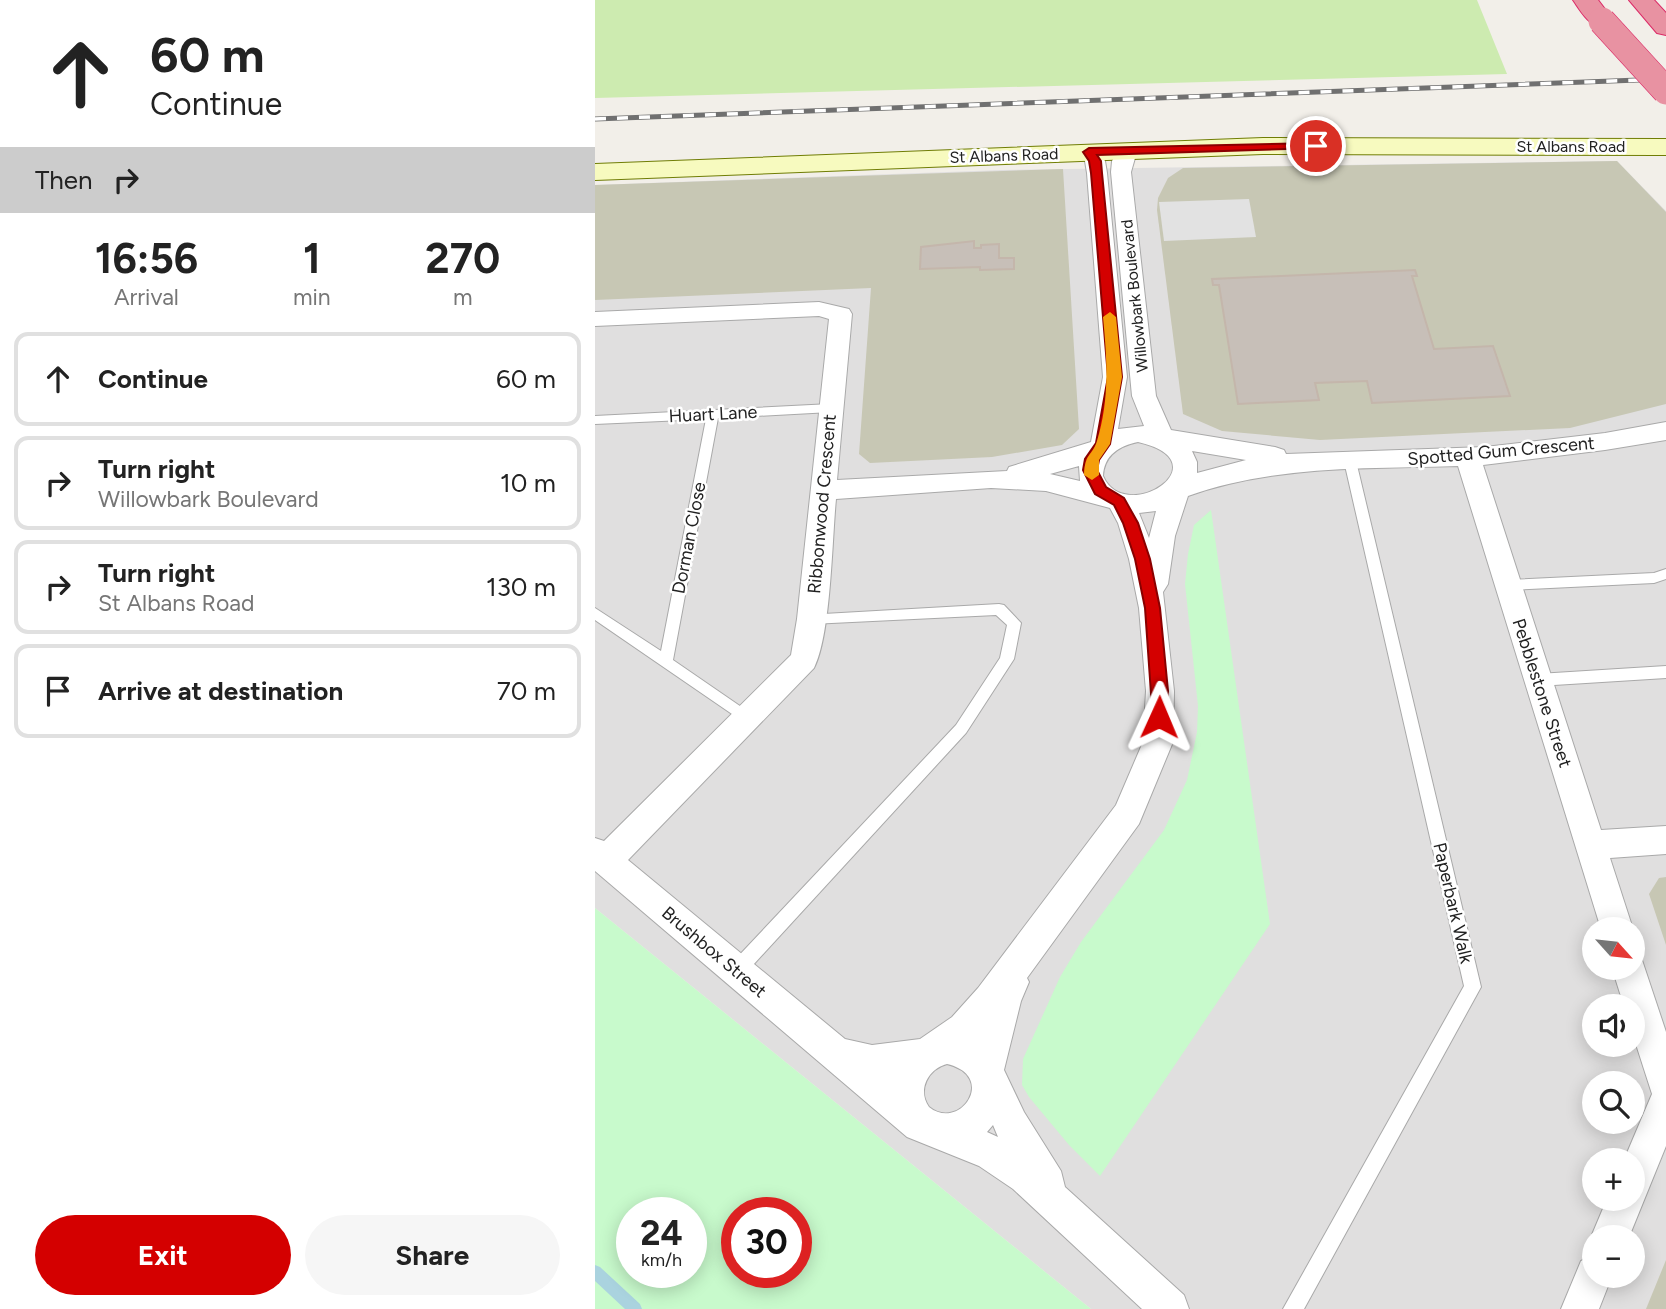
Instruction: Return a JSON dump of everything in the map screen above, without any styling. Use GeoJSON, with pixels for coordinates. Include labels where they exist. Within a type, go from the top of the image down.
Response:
{"type":"FeatureCollection","features":[{"type":"Feature","properties":{"kind":"highway"},"geometry":{"type":"LineString","coordinates":[[1585,0],[1666,91]]}},
{"type":"Feature","properties":{"kind":"highway"},"geometry":{"type":"LineString","coordinates":[[1641,0],[1661,23]]}},
{"type":"Feature","properties":{"kind":"main road","name":"St Albans Road"},"geometry":{"type":"LineString","coordinates":[[595,172],[1127,150],[1395,145],[1666,147]]}},
{"type":"Feature","properties":{"kind":"street","name":"Willowbark Boulevard"},"geometry":{"type":"LineString","coordinates":[[1127,150],[1121,172],[1144,396],[1152,419],[1163,438]]}},
{"type":"Feature","properties":{"kind":"street","name":"Willowbark Boulevard"},"geometry":{"type":"LineString","coordinates":[[1089,152],[1095,161],[1097,173],[1115,377],[1100,447]]}},
{"type":"Feature","properties":{"kind":"street","name":"Ribbonwood Crescent"},"geometry":{"type":"LineString","coordinates":[[595,319],[819,309],[841,314],[804,660],[748,719],[601,856]]}},
{"type":"Feature","properties":{"kind":"street","name":"Spotted Gum Crescent"},"geometry":{"type":"LineString","coordinates":[[1178,490],[1229,473],[1343,461],[1468,457],[1637,438],[1666,431]]}},
{"type":"Feature","properties":{"kind":"street"},"geometry":{"type":"LineString","coordinates":[[991,479],[1069,460],[1125,435],[1151,434],[1176,445],[1184,455],[1186,478],[1167,512],[1158,552],[1153,608]]}},
{"type":"Feature","properties":{"kind":"street","name":"Spotted Gum Crescent"},"geometry":{"type":"LineString","coordinates":[[1163,438],[1224,450],[1343,461]]}},
{"type":"Feature","properties":{"kind":"street"},"geometry":{"type":"LineString","coordinates":[[1024,954],[1004,1000],[989,1074],[990,1094],[985,1108],[968,1125],[934,1128],[911,1114],[906,1099],[912,1070],[930,1053],[964,1029],[991,1000],[1024,954],[1128,814],[1158,742],[1160,691],[1153,608],[1131,523],[1115,500],[1100,491],[1093,481],[1090,470],[1092,459],[1100,447]]}},
{"type":"Feature","properties":{"kind":"street","name":"Pebblestone Street"},"geometry":{"type":"LineString","coordinates":[[1468,457],[1613,917]]}},
{"type":"Feature","properties":{"kind":"street"},"geometry":{"type":"LineString","coordinates":[[824,490],[991,479],[1047,482],[1115,500],[1151,503],[1178,490]]}},
{"type":"Feature","properties":{"kind":"street"},"geometry":{"type":"LineString","coordinates":[[1590,845],[1666,840]]}},
{"type":"Feature","properties":{"kind":"street","name":"Brushbox Street"},"geometry":{"type":"LineString","coordinates":[[601,856],[833,1054],[934,1128],[992,1153],[1026,1176],[1170,1309]]}},
{"type":"Feature","properties":{"kind":"street"},"geometry":{"type":"LineString","coordinates":[[1633,980],[1666,1086]]}},
{"type":"Feature","properties":{"kind":"street","name":"Brushbox Street"},"geometry":{"type":"LineString","coordinates":[[833,1054],[872,1062],[960,1047],[971,1051],[989,1074],[1011,1125],[1030,1157],[1072,1217]]}},
{"type":"Feature","properties":{"kind":"street"},"geometry":{"type":"LineString","coordinates":[[1645,1153],[1666,1102]]}},
{"type":"Feature","properties":{"kind":"street"},"geometry":{"type":"LineString","coordinates":[[1580,1309],[1588,1288]]}},
{"type":"Feature","properties":{"kind":"lane","name":"Huart Lane"},"geometry":{"type":"LineString","coordinates":[[595,420],[831,408]]}},
{"type":"Feature","properties":{"kind":"lane","name":"Dorman Close"},"geometry":{"type":"LineString","coordinates":[[666,661],[713,415]]}},
{"type":"Feature","properties":{"kind":"lane","name":"Paperbark Walk"},"geometry":{"type":"LineString","coordinates":[[1293,1309],[1473,987],[1343,461]]}},
{"type":"Feature","properties":{"kind":"lane"},"geometry":{"type":"LineString","coordinates":[[1508,585],[1654,578],[1666,574]]}},
{"type":"Feature","properties":{"kind":"lane"},"geometry":{"type":"LineString","coordinates":[[736,971],[961,729],[1007,659],[1014,623],[999,609],[810,619]]}},
{"type":"Feature","properties":{"kind":"lane"},"geometry":{"type":"LineString","coordinates":[[595,613],[748,719]]}},
{"type":"Feature","properties":{"kind":"lane"},"geometry":{"type":"LineString","coordinates":[[1538,680],[1666,672]]}},
{"type":"Feature","properties":{"kind":"shaded area"},"geometry":{"type":"Polygon","coordinates":[[[1617,161],[1666,211],[1666,1309],[1091,1309],[595,908],[595,185],[1002,170],[1617,161]]]}},
{"type":"Feature","properties":{"kind":"shaded area"},"geometry":{"type":"Polygon","coordinates":[[[1617,161],[1666,212],[1666,404],[1570,428],[1320,440],[1222,431],[1183,414],[1157,210],[1158,198],[1168,178],[1183,168],[1617,161]]]}},
{"type":"Feature","properties":{"kind":"shaded area"},"geometry":{"type":"Polygon","coordinates":[[[1063,169],[1079,429],[1062,445],[992,457],[870,463],[859,454],[871,288],[595,300],[595,185],[1063,169]]]}},
{"type":"Feature","properties":{"kind":"shaded area"},"geometry":{"type":"Polygon","coordinates":[[[1249,199],[1256,237],[1164,241],[1159,202],[1249,199]]]}},
{"type":"Feature","properties":{"kind":"shaded area"},"geometry":{"type":"Polygon","coordinates":[[[1666,877],[1666,945],[1649,894],[1659,878],[1666,877]]]}},
{"type":"Feature","properties":{"kind":"shaded area"},"geometry":{"type":"Polygon","coordinates":[[[1666,1260],[1666,1309],[1646,1309],[1666,1260]]]}},
{"type":"Feature","properties":{"kind":"green space"},"geometry":{"type":"Polygon","coordinates":[[[595,0],[1477,0],[1507,74],[595,98],[595,0]]]}},
{"type":"Feature","properties":{"kind":"green space"},"geometry":{"type":"Polygon","coordinates":[[[1211,510],[1270,924],[1100,1176],[1069,1145],[1029,1097],[1022,1085],[1023,1059],[1060,977],[1081,942],[1164,830],[1187,780],[1197,732],[1198,706],[1185,584],[1194,525],[1211,510]]]}},
{"type":"Feature","properties":{"kind":"green space"},"geometry":{"type":"Polygon","coordinates":[[[595,908],[1091,1309],[595,1309],[595,908]]]}},
{"type":"Feature","properties":{"kind":"building"},"geometry":{"type":"Polygon","coordinates":[[[974,241],[974,248],[999,244],[999,258],[1014,258],[1014,269],[920,269],[921,247],[974,241]]]}},
{"type":"Feature","properties":{"kind":"building"},"geometry":{"type":"Polygon","coordinates":[[[1415,270],[1417,276],[1412,276],[1434,349],[1493,346],[1510,396],[1372,403],[1367,381],[1315,383],[1319,400],[1238,404],[1219,285],[1213,285],[1212,279],[1415,270]]]}},
{"type":"Feature","properties":{"kind":"waterway"},"geometry":{"type":"LineString","coordinates":[[595,1272],[635,1309]]}},
{"type":"Feature","properties":{"kind":"railway"},"geometry":{"type":"LineString","coordinates":[[595,119],[1666,79]]}},
{"type":"Feature","properties":{"kind":"slow traffic"},"geometry":{"type":"LineString","coordinates":[[1092,475],[1092,459],[1103,444],[1115,377],[1110,317]]}},
{"type":"Feature","properties":{"kind":"route"},"geometry":{"type":"LineString","coordinates":[[1159,717],[1160,691],[1153,608],[1142,559],[1131,523],[1119,501],[1100,491],[1090,470],[1092,459],[1103,444],[1115,377],[1097,173],[1095,161],[1089,152],[1316,146]]}}]}
